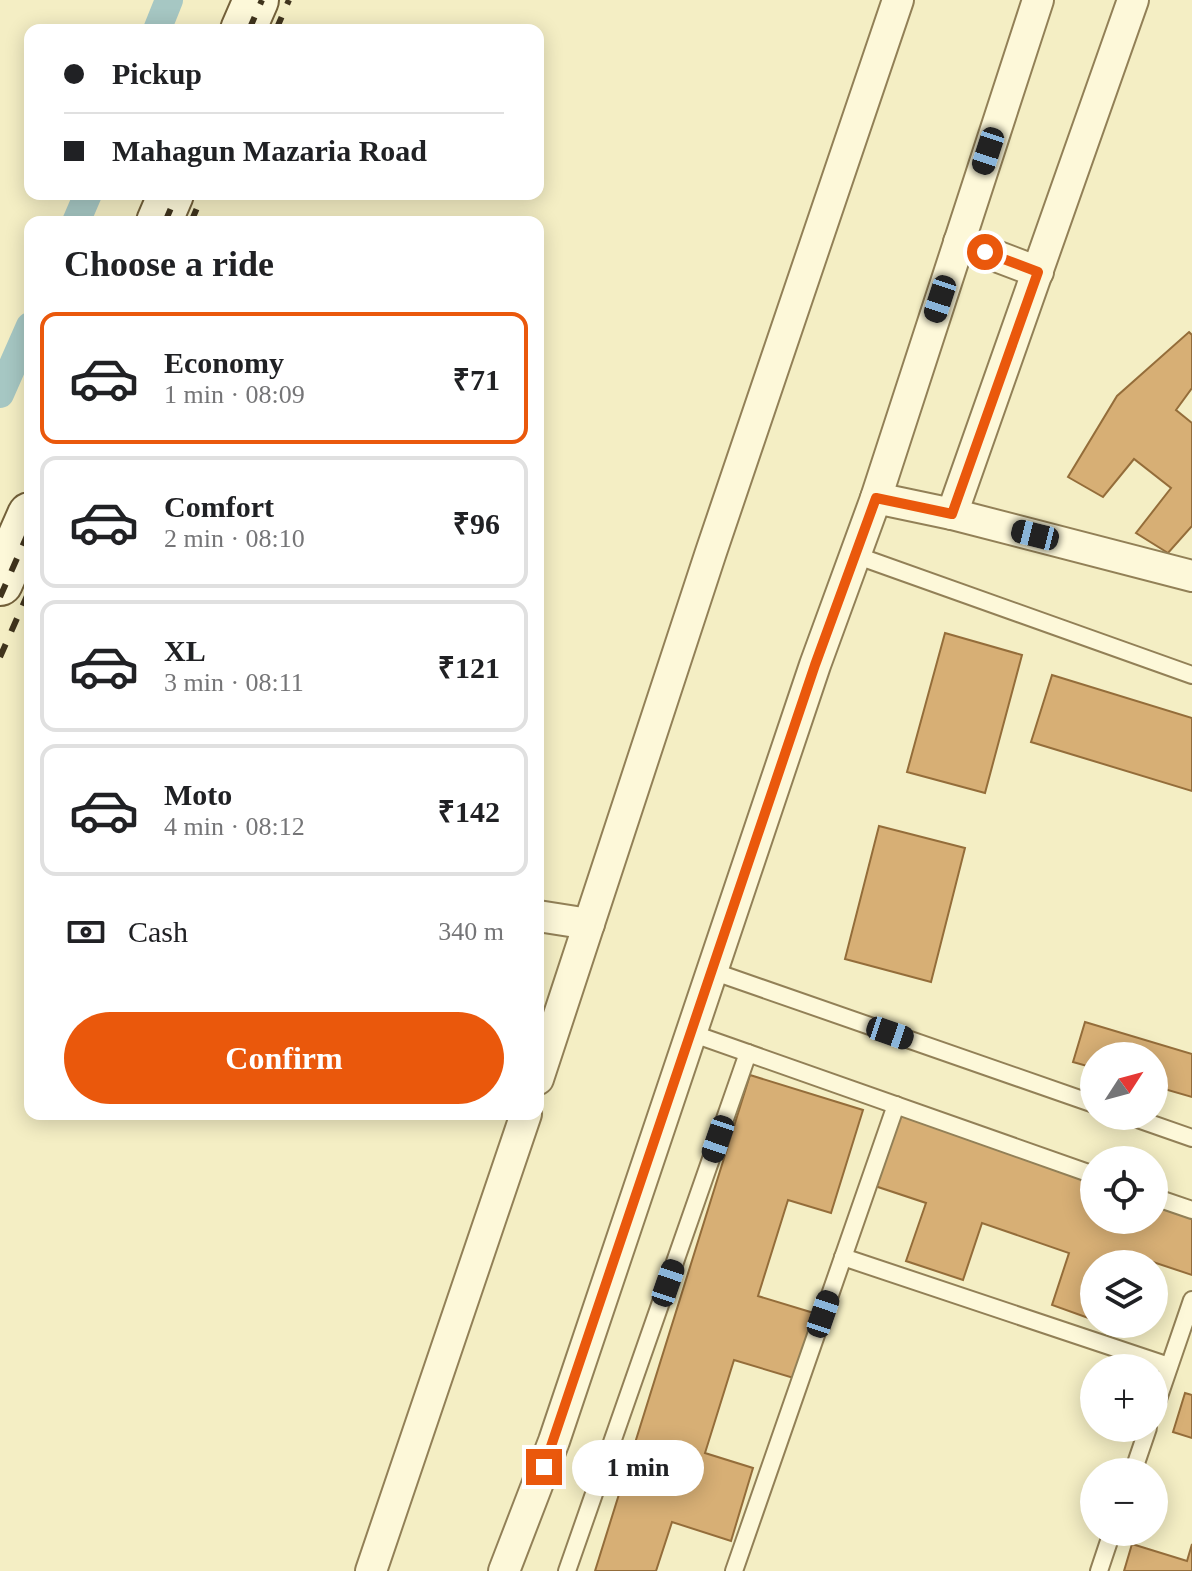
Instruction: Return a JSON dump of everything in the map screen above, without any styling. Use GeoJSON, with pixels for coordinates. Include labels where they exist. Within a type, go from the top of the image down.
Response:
{"type":"FeatureCollection","features":[{"type":"Feature","properties":{"kind":"street"},"geometry":{"type":"LineString","coordinates":[[246,24],[256,0]]}},
{"type":"Feature","properties":{"kind":"street"},"geometry":{"type":"LineString","coordinates":[[544,1061],[898,0]]}},
{"type":"Feature","properties":{"kind":"street"},"geometry":{"type":"LineString","coordinates":[[504,1571],[554,1441],[815,665],[876,498],[1038,0]]}},
{"type":"Feature","properties":{"kind":"street"},"geometry":{"type":"LineString","coordinates":[[952,514],[1133,0]]}},
{"type":"Feature","properties":{"kind":"street"},"geometry":{"type":"LineString","coordinates":[[959,242],[1038,272]]}},
{"type":"Feature","properties":{"kind":"street"},"geometry":{"type":"LineString","coordinates":[[876,498],[952,514],[1192,576]]}},
{"type":"Feature","properties":{"kind":"street"},"geometry":{"type":"LineString","coordinates":[[0,583],[24,529]]}},
{"type":"Feature","properties":{"kind":"street"},"geometry":{"type":"LineString","coordinates":[[544,917],[589,924]]}},
{"type":"Feature","properties":{"kind":"street"},"geometry":{"type":"LineString","coordinates":[[371,1571],[524,1120]]}},
{"type":"Feature","properties":{"kind":"lane"},"geometry":{"type":"LineString","coordinates":[[855,555],[1192,675]]}},
{"type":"Feature","properties":{"kind":"lane"},"geometry":{"type":"LineString","coordinates":[[712,971],[1080,1099]]}},
{"type":"Feature","properties":{"kind":"lane"},"geometry":{"type":"LineString","coordinates":[[691,1033],[1080,1170]]}},
{"type":"Feature","properties":{"kind":"lane"},"geometry":{"type":"LineString","coordinates":[[567,1571],[748,1053]]}},
{"type":"Feature","properties":{"kind":"lane"},"geometry":{"type":"LineString","coordinates":[[734,1571],[896,1105]]}},
{"type":"Feature","properties":{"kind":"lane"},"geometry":{"type":"LineString","coordinates":[[1168,1130],[1192,1138]]}},
{"type":"Feature","properties":{"kind":"lane"},"geometry":{"type":"LineString","coordinates":[[1168,1202],[1192,1210]]}},
{"type":"Feature","properties":{"kind":"lane"},"geometry":{"type":"LineString","coordinates":[[843,1257],[1169,1366]]}},
{"type":"Feature","properties":{"kind":"lane"},"geometry":{"type":"LineString","coordinates":[[1168,1369],[1192,1300]]}},
{"type":"Feature","properties":{"kind":"lane"},"geometry":{"type":"LineString","coordinates":[[1099,1571],[1107,1546]]}},
{"type":"Feature","properties":{"kind":"building"},"geometry":{"type":"Polygon","coordinates":[[[1189,332],[1192,335],[1192,388],[1176,410],[1192,423],[1192,526],[1168,553],[1136,533],[1171,488],[1134,459],[1103,497],[1068,477],[1117,396],[1189,332]]]}},
{"type":"Feature","properties":{"kind":"building"},"geometry":{"type":"Polygon","coordinates":[[[945,633],[1022,655],[985,793],[907,772],[945,633]]]}},
{"type":"Feature","properties":{"kind":"building"},"geometry":{"type":"Polygon","coordinates":[[[1052,675],[1192,718],[1192,791],[1031,742],[1052,675]]]}},
{"type":"Feature","properties":{"kind":"building"},"geometry":{"type":"Polygon","coordinates":[[[879,826],[965,848],[931,982],[845,959],[879,826]]]}},
{"type":"Feature","properties":{"kind":"building"},"geometry":{"type":"Polygon","coordinates":[[[1085,1022],[1152,1042],[1080,1042],[1080,1064],[1073,1062],[1085,1022]]]}},
{"type":"Feature","properties":{"kind":"building"},"geometry":{"type":"Polygon","coordinates":[[[1168,1047],[1192,1054],[1192,1097],[1168,1090],[1168,1047]]]}},
{"type":"Feature","properties":{"kind":"building"},"geometry":{"type":"Polygon","coordinates":[[[750,1075],[863,1110],[831,1213],[788,1200],[758,1296],[817,1314],[797,1379],[734,1360],[705,1453],[753,1468],[731,1541],[672,1522],[656,1571],[595,1571],[750,1075]]]}},
{"type":"Feature","properties":{"kind":"building"},"geometry":{"type":"Polygon","coordinates":[[[896,1113],[1080,1176],[1080,1234],[1168,1234],[1168,1207],[1192,1215],[1192,1275],[1168,1267],[1168,1250],[1080,1250],[1080,1315],[1052,1305],[1069,1253],[982,1223],[963,1280],[906,1261],[926,1203],[872,1185],[896,1113]]]}},
{"type":"Feature","properties":{"kind":"building"},"geometry":{"type":"Polygon","coordinates":[[[1185,1393],[1192,1395],[1192,1438],[1173,1432],[1185,1393]]]}},
{"type":"Feature","properties":{"kind":"building"},"geometry":{"type":"Polygon","coordinates":[[[1192,1544],[1192,1571],[1124,1571],[1131,1546],[1187,1561],[1192,1544]]]}},
{"type":"Feature","properties":{"kind":"waterway"},"geometry":{"type":"LineString","coordinates":[[159,24],[169,0]]}},
{"type":"Feature","properties":{"kind":"waterway"},"geometry":{"type":"LineString","coordinates":[[79,216],[85,200]]}},
{"type":"Feature","properties":{"kind":"waterway"},"geometry":{"type":"LineString","coordinates":[[0,394],[24,340]]}},
{"type":"Feature","properties":{"kind":"railway"},"geometry":{"type":"LineString","coordinates":[[252,24],[262,0]]}},
{"type":"Feature","properties":{"kind":"railway"},"geometry":{"type":"LineString","coordinates":[[279,24],[289,0]]}},
{"type":"Feature","properties":{"kind":"railway"},"geometry":{"type":"LineString","coordinates":[[168,216],[174,200]]}},
{"type":"Feature","properties":{"kind":"railway"},"geometry":{"type":"LineString","coordinates":[[194,216],[200,200]]}},
{"type":"Feature","properties":{"kind":"railway"},"geometry":{"type":"LineString","coordinates":[[0,597],[24,543]]}},
{"type":"Feature","properties":{"kind":"railway"},"geometry":{"type":"LineString","coordinates":[[0,657],[24,603]]}},
{"type":"Feature","properties":{"kind":"route"},"geometry":{"type":"LineString","coordinates":[[544,1467],[815,665],[876,498],[952,514],[1038,272],[985,252]]}}]}
